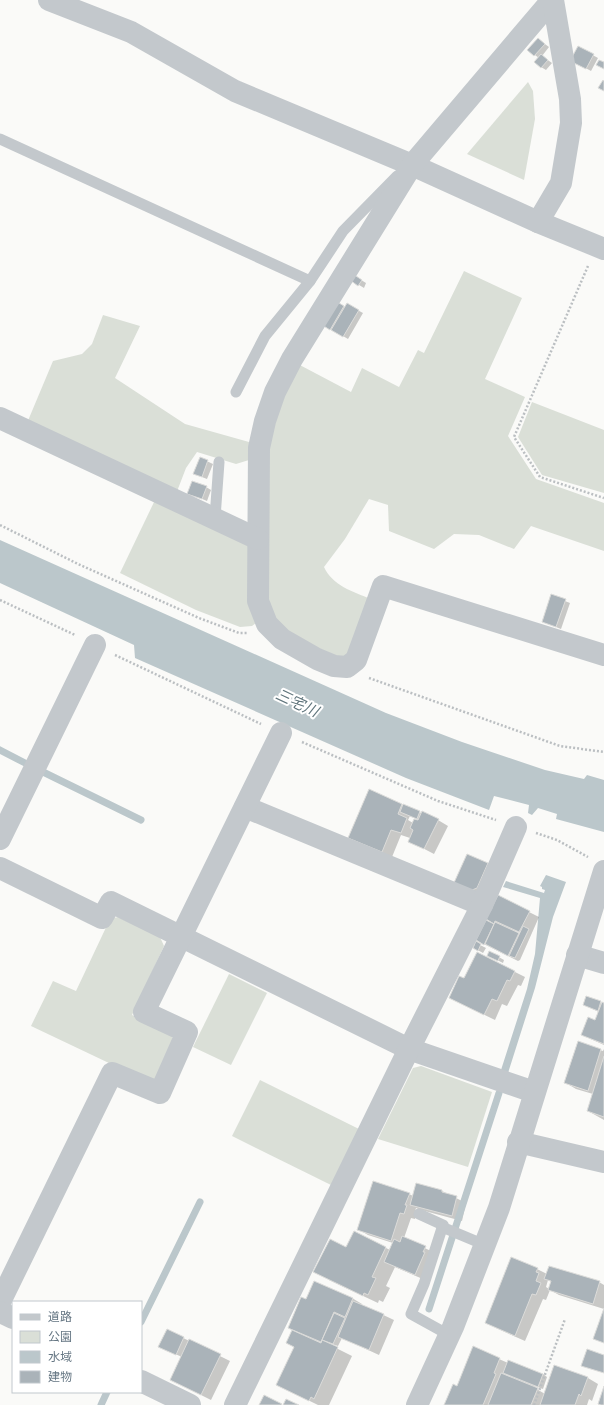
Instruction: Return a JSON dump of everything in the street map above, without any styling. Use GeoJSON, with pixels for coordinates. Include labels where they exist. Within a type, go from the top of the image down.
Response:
{"type":"FeatureCollection","features":[{"type":"Feature","properties":{"kind":"street"},"geometry":{"type":"LineString","coordinates":[[49,0],[131,32],[235,91],[412,165],[538,222],[600,248]]}},
{"type":"Feature","properties":{"kind":"street"},"geometry":{"type":"LineString","coordinates":[[552,0],[412,165],[292,359],[275,392],[264,421],[260,448],[258,602],[267,624],[282,639],[317,659],[334,666],[348,667],[356,660],[383,586],[604,654]]}},
{"type":"Feature","properties":{"kind":"street"},"geometry":{"type":"LineString","coordinates":[[538,222],[561,183],[571,123],[570,100],[552,0]]}},
{"type":"Feature","properties":{"kind":"street"},"geometry":{"type":"LineString","coordinates":[[0,418],[258,539]]}},
{"type":"Feature","properties":{"kind":"street"},"geometry":{"type":"LineString","coordinates":[[0,839],[95,645]]}},
{"type":"Feature","properties":{"kind":"street"},"geometry":{"type":"LineString","coordinates":[[0,1302],[112,1073],[160,1093],[187,1032],[144,1012],[281,733]]}},
{"type":"Feature","properties":{"kind":"street"},"geometry":{"type":"LineString","coordinates":[[245,807],[482,905]]}},
{"type":"Feature","properties":{"kind":"street"},"geometry":{"type":"LineString","coordinates":[[235,1405],[482,905],[516,827]]}},
{"type":"Feature","properties":{"kind":"street"},"geometry":{"type":"LineString","coordinates":[[417,1405],[450,1335],[499,1208],[518,1142],[577,955],[597,865]]}},
{"type":"Feature","properties":{"kind":"street"},"geometry":{"type":"LineString","coordinates":[[0,868],[102,918],[111,902],[410,1049],[534,1092]]}},
{"type":"Feature","properties":{"kind":"street"},"geometry":{"type":"LineString","coordinates":[[577,955],[604,963]]}},
{"type":"Feature","properties":{"kind":"street"},"geometry":{"type":"LineString","coordinates":[[518,1142],[604,1162]]}},
{"type":"Feature","properties":{"kind":"street"},"geometry":{"type":"LineString","coordinates":[[0,1312],[12,1318]]}},
{"type":"Feature","properties":{"kind":"street"},"geometry":{"type":"LineString","coordinates":[[142,1381],[190,1405]]}},
{"type":"Feature","properties":{"kind":"lane"},"geometry":{"type":"LineString","coordinates":[[0,138],[310,280]]}},
{"type":"Feature","properties":{"kind":"lane"},"geometry":{"type":"LineString","coordinates":[[236,392],[265,336],[310,280],[342,231],[392,180],[412,165]]}},
{"type":"Feature","properties":{"kind":"lane"},"geometry":{"type":"LineString","coordinates":[[214,518],[219,462]]}},
{"type":"Feature","properties":{"kind":"lane"},"geometry":{"type":"LineString","coordinates":[[419,1214],[443,1225],[444,1229],[485,1245]]}},
{"type":"Feature","properties":{"kind":"lane"},"geometry":{"type":"LineString","coordinates":[[444,1229],[424,1284],[411,1314],[450,1335]]}},
{"type":"Feature","properties":{"kind":"path"},"geometry":{"type":"LineString","coordinates":[[600,248],[514,437],[540,477],[604,498]]}},
{"type":"Feature","properties":{"kind":"path"},"geometry":{"type":"LineString","coordinates":[[0,525],[78,564],[199,618],[232,631],[239,633],[253,632],[267,624]]}},
{"type":"Feature","properties":{"kind":"path"},"geometry":{"type":"LineString","coordinates":[[0,600],[281,733],[438,801],[557,840],[597,865]]}},
{"type":"Feature","properties":{"kind":"path"},"geometry":{"type":"LineString","coordinates":[[348,667],[373,680],[560,746],[604,752]]}},
{"type":"Feature","properties":{"kind":"path"},"geometry":{"type":"LineString","coordinates":[[534,1405],[565,1319]]}},
{"type":"Feature","properties":{"kind":"green space"},"geometry":{"type":"Polygon","coordinates":[[[528,82],[533,91],[535,119],[524,180],[467,154],[528,82]]]}},
{"type":"Feature","properties":{"kind":"green space"},"geometry":{"type":"Polygon","coordinates":[[[464,271],[522,298],[485,379],[525,397],[508,436],[536,479],[604,503],[604,551],[531,526],[514,549],[479,535],[454,534],[434,549],[389,531],[388,505],[369,499],[345,539],[324,567],[332,579],[350,591],[371,599],[352,655],[339,661],[271,622],[264,540],[265,450],[296,363],[351,392],[362,368],[399,387],[418,350],[424,353],[464,271]]]}},
{"type":"Feature","properties":{"kind":"green space"},"geometry":{"type":"Polygon","coordinates":[[[103,315],[140,326],[115,378],[185,424],[249,442],[249,460],[236,464],[197,452],[186,468],[176,494],[27,423],[53,361],[82,354],[92,344],[103,315]]]}},
{"type":"Feature","properties":{"kind":"green space"},"geometry":{"type":"Polygon","coordinates":[[[532,402],[604,430],[604,493],[542,475],[518,437],[532,402]]]}},
{"type":"Feature","properties":{"kind":"green space"},"geometry":{"type":"Polygon","coordinates":[[[155,500],[247,541],[260,620],[252,626],[240,627],[196,610],[120,573],[155,500]]]}},
{"type":"Feature","properties":{"kind":"green space"},"geometry":{"type":"Polygon","coordinates":[[[118,917],[160,937],[164,946],[132,1015],[171,1034],[174,1042],[158,1078],[151,1083],[31,1026],[53,981],[76,991],[110,919],[118,917]]]}},
{"type":"Feature","properties":{"kind":"green space"},"geometry":{"type":"Polygon","coordinates":[[[229,974],[267,993],[231,1065],[193,1047],[229,974]]]}},
{"type":"Feature","properties":{"kind":"green space"},"geometry":{"type":"Polygon","coordinates":[[[421,1066],[492,1092],[468,1167],[378,1139],[413,1068],[421,1066]]]}},
{"type":"Feature","properties":{"kind":"green space"},"geometry":{"type":"Polygon","coordinates":[[[260,1080],[359,1129],[331,1185],[232,1136],[260,1080]]]}},
{"type":"Feature","properties":{"kind":"water","name":"三宅川"},"geometry":{"type":"Polygon","coordinates":[[[0,540],[386,713],[462,742],[545,770],[584,779],[587,775],[604,780],[604,832],[556,819],[557,814],[538,808],[532,815],[528,813],[529,805],[494,796],[489,810],[406,778],[135,658],[134,645],[0,583],[0,540]]]}},
{"type":"Feature","properties":{"kind":"water"},"geometry":{"type":"Polygon","coordinates":[[[546,875],[566,882],[553,917],[535,988],[508,1073],[501,1070],[527,989],[535,954],[540,898],[503,887],[506,881],[544,893],[545,890],[540,886],[546,875]]]}},
{"type":"Feature","properties":{"kind":"building"},"geometry":{"type":"Polygon","coordinates":[[[538,38],[545,44],[534,56],[527,50],[538,38]]]}},
{"type":"Feature","properties":{"kind":"building"},"geometry":{"type":"Polygon","coordinates":[[[578,46],[594,54],[586,69],[570,61],[578,46]]]}},
{"type":"Feature","properties":{"kind":"building"},"geometry":{"type":"Polygon","coordinates":[[[541,54],[548,60],[541,68],[534,62],[541,54]]]}},
{"type":"Feature","properties":{"kind":"building"},"geometry":{"type":"Polygon","coordinates":[[[599,60],[604,62],[604,69],[596,65],[599,60]]]}},
{"type":"Feature","properties":{"kind":"building"},"geometry":{"type":"Polygon","coordinates":[[[603,80],[604,81],[604,91],[598,88],[603,80]]]}},
{"type":"Feature","properties":{"kind":"building"},"geometry":{"type":"Polygon","coordinates":[[[353,274],[362,280],[358,286],[350,280],[353,274]]]}},
{"type":"Feature","properties":{"kind":"building"},"geometry":{"type":"Polygon","coordinates":[[[334,300],[344,306],[330,330],[319,323],[334,300]]]}},
{"type":"Feature","properties":{"kind":"building"},"geometry":{"type":"Polygon","coordinates":[[[347,303],[359,310],[343,337],[331,330],[347,303]]]}},
{"type":"Feature","properties":{"kind":"building"},"geometry":{"type":"Polygon","coordinates":[[[200,457],[208,460],[202,477],[193,474],[200,457]]]}},
{"type":"Feature","properties":{"kind":"building"},"geometry":{"type":"Polygon","coordinates":[[[192,481],[207,486],[202,499],[187,494],[192,481]]]}},
{"type":"Feature","properties":{"kind":"building"},"geometry":{"type":"Polygon","coordinates":[[[551,594],[566,599],[556,627],[542,622],[551,594]]]}},
{"type":"Feature","properties":{"kind":"building"},"geometry":{"type":"Polygon","coordinates":[[[369,789],[402,804],[398,814],[407,818],[401,833],[391,830],[382,852],[348,838],[369,789]]]}},
{"type":"Feature","properties":{"kind":"building"},"geometry":{"type":"Polygon","coordinates":[[[403,804],[420,811],[417,819],[400,812],[403,804]]]}},
{"type":"Feature","properties":{"kind":"building"},"geometry":{"type":"Polygon","coordinates":[[[422,811],[439,819],[424,849],[408,842],[413,830],[410,828],[414,819],[418,820],[422,811]]]}},
{"type":"Feature","properties":{"kind":"building"},"geometry":{"type":"Polygon","coordinates":[[[467,854],[488,863],[477,888],[467,892],[453,885],[467,854]]]}},
{"type":"Feature","properties":{"kind":"building"},"geometry":{"type":"Polygon","coordinates":[[[498,895],[530,911],[519,932],[495,921],[494,924],[486,919],[498,895]]]}},
{"type":"Feature","properties":{"kind":"building"},"geometry":{"type":"Polygon","coordinates":[[[486,920],[494,924],[484,945],[476,940],[486,920]]]}},
{"type":"Feature","properties":{"kind":"building"},"geometry":{"type":"Polygon","coordinates":[[[495,922],[519,933],[508,956],[485,944],[495,922]]]}},
{"type":"Feature","properties":{"kind":"building"},"geometry":{"type":"Polygon","coordinates":[[[523,926],[529,929],[515,958],[509,956],[523,926]]]}},
{"type":"Feature","properties":{"kind":"building"},"geometry":{"type":"Polygon","coordinates":[[[476,941],[481,944],[478,951],[473,948],[476,941]]]}},
{"type":"Feature","properties":{"kind":"building"},"geometry":{"type":"Polygon","coordinates":[[[489,951],[500,956],[498,961],[487,956],[489,951]]]}},
{"type":"Feature","properties":{"kind":"building"},"geometry":{"type":"Polygon","coordinates":[[[477,952],[515,971],[510,981],[507,980],[497,1001],[492,999],[484,1015],[449,998],[459,976],[464,978],[477,952]]]}},
{"type":"Feature","properties":{"kind":"building"},"geometry":{"type":"Polygon","coordinates":[[[586,996],[601,1001],[598,1011],[583,1005],[586,996]]]}},
{"type":"Feature","properties":{"kind":"building"},"geometry":{"type":"Polygon","coordinates":[[[602,1002],[604,1003],[604,1044],[581,1035],[588,1017],[595,1020],[602,1002]]]}},
{"type":"Feature","properties":{"kind":"building"},"geometry":{"type":"Polygon","coordinates":[[[578,1041],[601,1049],[588,1091],[564,1083],[578,1041]]]}},
{"type":"Feature","properties":{"kind":"building"},"geometry":{"type":"Polygon","coordinates":[[[604,1056],[604,1117],[587,1111],[604,1056]]]}},
{"type":"Feature","properties":{"kind":"building"},"geometry":{"type":"Polygon","coordinates":[[[373,1181],[410,1193],[405,1205],[407,1205],[404,1214],[400,1213],[391,1241],[357,1230],[373,1181]]]}},
{"type":"Feature","properties":{"kind":"building"},"geometry":{"type":"Polygon","coordinates":[[[416,1183],[457,1196],[452,1216],[410,1205],[416,1183]]]}},
{"type":"Feature","properties":{"kind":"building"},"geometry":{"type":"Polygon","coordinates":[[[354,1231],[386,1247],[372,1277],[376,1278],[368,1295],[364,1293],[363,1296],[313,1272],[330,1239],[346,1247],[354,1231]]]}},
{"type":"Feature","properties":{"kind":"building"},"geometry":{"type":"Polygon","coordinates":[[[402,1236],[426,1246],[415,1275],[384,1262],[394,1239],[400,1242],[402,1236]]]}},
{"type":"Feature","properties":{"kind":"building"},"geometry":{"type":"Polygon","coordinates":[[[511,1257],[538,1268],[536,1272],[539,1273],[536,1281],[541,1283],[536,1295],[532,1294],[515,1336],[485,1323],[511,1257]]]}},
{"type":"Feature","properties":{"kind":"building"},"geometry":{"type":"Polygon","coordinates":[[[549,1266],[600,1281],[593,1304],[548,1290],[551,1281],[544,1279],[549,1266]]]}},
{"type":"Feature","properties":{"kind":"building"},"geometry":{"type":"Polygon","coordinates":[[[314,1281],[353,1298],[345,1317],[334,1312],[321,1342],[288,1328],[301,1297],[306,1299],[314,1281]]]}},
{"type":"Feature","properties":{"kind":"building"},"geometry":{"type":"Polygon","coordinates":[[[353,1301],[384,1314],[369,1350],[338,1337],[353,1301]]]}},
{"type":"Feature","properties":{"kind":"building"},"geometry":{"type":"Polygon","coordinates":[[[604,1308],[604,1343],[593,1339],[604,1308]]]}},
{"type":"Feature","properties":{"kind":"building"},"geometry":{"type":"Polygon","coordinates":[[[334,1313],[345,1318],[333,1344],[322,1340],[334,1313]]]}},
{"type":"Feature","properties":{"kind":"building"},"geometry":{"type":"Polygon","coordinates":[[[167,1329],[184,1337],[176,1355],[158,1347],[167,1329]]]}},
{"type":"Feature","properties":{"kind":"building"},"geometry":{"type":"Polygon","coordinates":[[[292,1330],[321,1343],[322,1340],[338,1347],[314,1399],[311,1397],[309,1401],[276,1385],[294,1347],[286,1343],[292,1330]]]}},
{"type":"Feature","properties":{"kind":"building"},"geometry":{"type":"Polygon","coordinates":[[[189,1339],[221,1354],[201,1395],[170,1380],[189,1339]]]}},
{"type":"Feature","properties":{"kind":"building"},"geometry":{"type":"Polygon","coordinates":[[[473,1346],[500,1358],[494,1373],[496,1374],[483,1405],[444,1405],[453,1384],[457,1386],[473,1346]]]}},
{"type":"Feature","properties":{"kind":"building"},"geometry":{"type":"Polygon","coordinates":[[[587,1349],[604,1355],[604,1373],[581,1366],[587,1349]]]}},
{"type":"Feature","properties":{"kind":"building"},"geometry":{"type":"Polygon","coordinates":[[[508,1360],[543,1374],[538,1387],[503,1373],[508,1360]]]}},
{"type":"Feature","properties":{"kind":"building"},"geometry":{"type":"Polygon","coordinates":[[[554,1365],[588,1377],[581,1396],[579,1394],[575,1405],[540,1405],[554,1365]]]}},
{"type":"Feature","properties":{"kind":"building"},"geometry":{"type":"Polygon","coordinates":[[[501,1373],[538,1388],[531,1405],[488,1405],[501,1373]]]}},
{"type":"Feature","properties":{"kind":"building"},"geometry":{"type":"Polygon","coordinates":[[[604,1386],[604,1405],[601,1405],[598,1404],[604,1386]]]}},
{"type":"Feature","properties":{"kind":"building"},"geometry":{"type":"Polygon","coordinates":[[[264,1395],[282,1404],[259,1405],[264,1395]]]}},
{"type":"Feature","properties":{"kind":"building"},"geometry":{"type":"Polygon","coordinates":[[[286,1399],[299,1405],[283,1405],[286,1399]]]}},
{"type":"Feature","properties":{"kind":"waterway"},"geometry":{"type":"LineString","coordinates":[[0,750],[27,764]]}},
{"type":"Feature","properties":{"kind":"waterway"},"geometry":{"type":"LineString","coordinates":[[41,771],[141,820]]}},
{"type":"Feature","properties":{"kind":"waterway"},"geometry":{"type":"LineString","coordinates":[[429,1309],[499,1093]]}},
{"type":"Feature","properties":{"kind":"waterway"},"geometry":{"type":"LineString","coordinates":[[142,1320],[200,1202]]}},
{"type":"Feature","properties":{"kind":"waterway"},"geometry":{"type":"LineString","coordinates":[[101,1405],[107,1393]]}}]}
